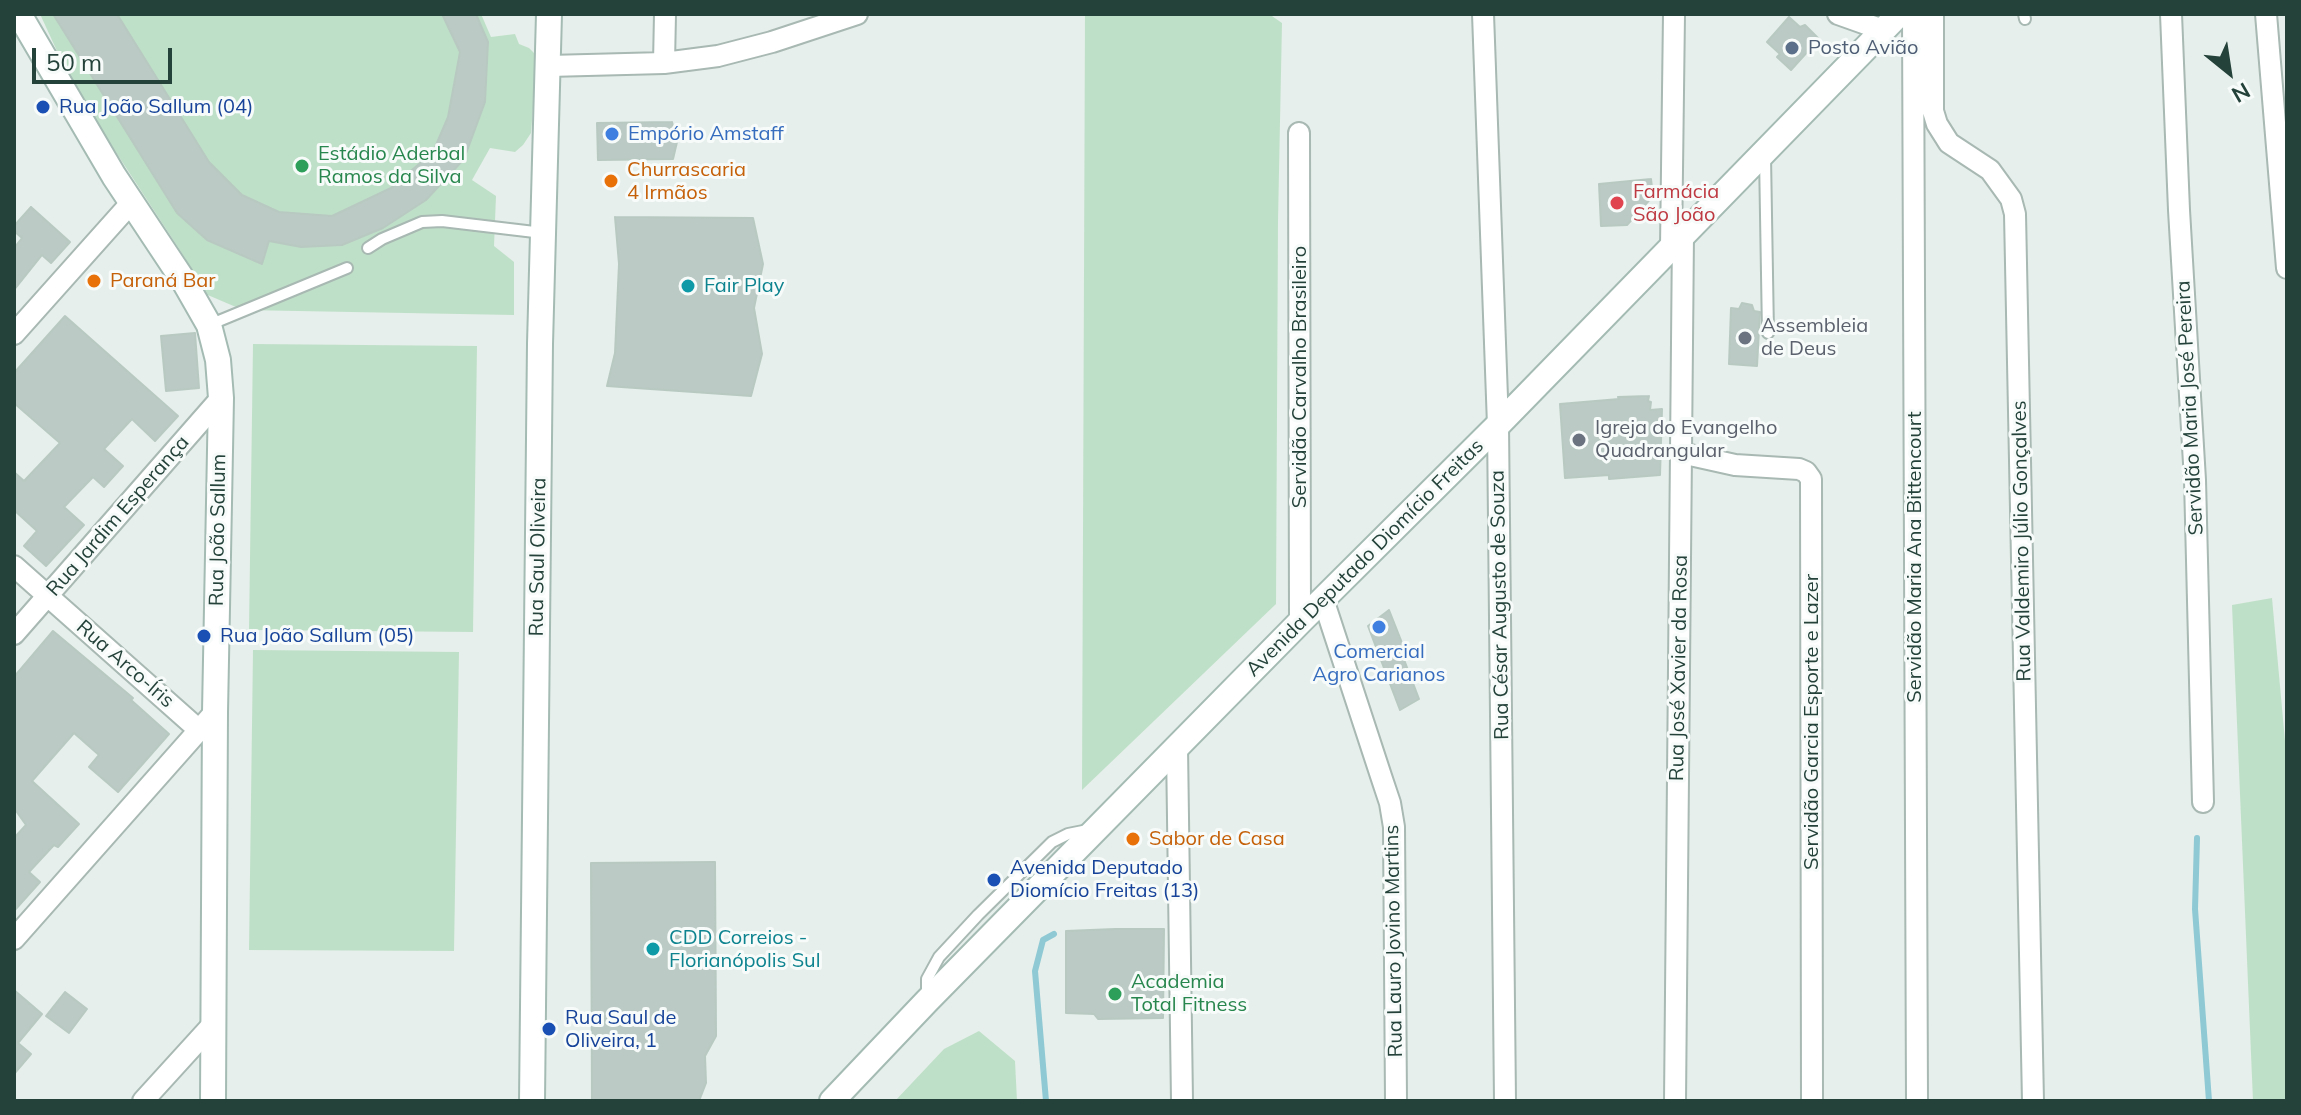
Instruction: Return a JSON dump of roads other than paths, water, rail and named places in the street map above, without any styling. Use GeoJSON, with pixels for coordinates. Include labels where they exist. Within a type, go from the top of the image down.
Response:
{"type":"FeatureCollection","features":[{"type":"Feature","properties":{"kind":"street","name":"Rua Saul Oliveira"},"geometry":{"type":"LineString","coordinates":[[532,1101],[540,358],[549,14]]}},
{"type":"Feature","properties":{"kind":"street"},"geometry":{"type":"LineString","coordinates":[[664,63],[665,14]]}},
{"type":"Feature","properties":{"kind":"street"},"geometry":{"type":"LineString","coordinates":[[549,66],[664,63],[732,52],[857,14]]}},
{"type":"Feature","properties":{"kind":"street","name":"Rua César Augusto de Souza"},"geometry":{"type":"LineString","coordinates":[[1483,14],[1498,425],[1505,1101]]}},
{"type":"Feature","properties":{"kind":"street","name":"Rua José Xavier da Rosa"},"geometry":{"type":"LineString","coordinates":[[1674,14],[1681,453],[1675,1101]]}},
{"type":"Feature","properties":{"kind":"street"},"geometry":{"type":"LineString","coordinates":[[1838,14],[1891,22]]}},
{"type":"Feature","properties":{"kind":"street","name":"Servidão Maria Ana Bittencourt"},"geometry":{"type":"LineString","coordinates":[[1913,14],[1917,1101]]}},
{"type":"Feature","properties":{"kind":"street"},"geometry":{"type":"LineString","coordinates":[[1913,134],[1933,111],[1933,14]]}},
{"type":"Feature","properties":{"kind":"street","name":"Servidão Maria José Pereira"},"geometry":{"type":"LineString","coordinates":[[2171,14],[2195,480],[2203,802]]}},
{"type":"Feature","properties":{"kind":"street"},"geometry":{"type":"LineString","coordinates":[[2266,14],[2287,268]]}},
{"type":"Feature","properties":{"kind":"street","name":"Rua João Sallum"},"geometry":{"type":"LineString","coordinates":[[18,20],[131,203],[185,283],[209,325],[218,360],[221,398],[207,721],[213,1101]]}},
{"type":"Feature","properties":{"kind":"street","name":"Avenida Deputado Diomício Freitas"},"geometry":{"type":"LineString","coordinates":[[832,1101],[1891,22]]}},
{"type":"Feature","properties":{"kind":"street"},"geometry":{"type":"LineString","coordinates":[[1913,67],[1934,88]]}},
{"type":"Feature","properties":{"kind":"street","name":"Rua Valdemiro Júlio Gonçalves"},"geometry":{"type":"LineString","coordinates":[[1933,111],[1949,143],[1990,170],[2002,185],[2011,199],[2015,214],[2033,1101]]}},
{"type":"Feature","properties":{"kind":"street","name":"Servidão Carvalho Brasileiro"},"geometry":{"type":"LineString","coordinates":[[1299,133],[1300,622]]}},
{"type":"Feature","properties":{"kind":"street"},"geometry":{"type":"LineString","coordinates":[[14,334],[131,203]]}},
{"type":"Feature","properties":{"kind":"street","name":"Rua Jardim Esperança"},"geometry":{"type":"LineString","coordinates":[[14,634],[221,398]]}},
{"type":"Feature","properties":{"kind":"street","name":"Servidão Garcia Esporte e Lazer"},"geometry":{"type":"LineString","coordinates":[[1681,453],[1735,465],[1799,469],[1811,479],[1812,1101]]}},
{"type":"Feature","properties":{"kind":"street","name":"Rua Arco-Íris"},"geometry":{"type":"LineString","coordinates":[[14,566],[207,721]]}},
{"type":"Feature","properties":{"kind":"street","name":"Rua Lauro Jovino Martins"},"geometry":{"type":"LineString","coordinates":[[1323,599],[1390,803],[1394,827],[1396,1101]]}},
{"type":"Feature","properties":{"kind":"street"},"geometry":{"type":"LineString","coordinates":[[14,939],[207,721]]}},
{"type":"Feature","properties":{"kind":"street"},"geometry":{"type":"LineString","coordinates":[[1177,747],[1182,1101]]}},
{"type":"Feature","properties":{"kind":"street"},"geometry":{"type":"LineString","coordinates":[[143,1101],[214,1023]]}},
{"type":"Feature","properties":{"kind":"lane"},"geometry":{"type":"LineString","coordinates":[[1764,150],[1768,333]]}},
{"type":"Feature","properties":{"kind":"lane"},"geometry":{"type":"LineString","coordinates":[[368,248],[422,222],[442,221],[543,233]]}},
{"type":"Feature","properties":{"kind":"lane"},"geometry":{"type":"LineString","coordinates":[[209,325],[347,268]]}},
{"type":"Feature","properties":{"kind":"waterway"},"geometry":{"type":"LineString","coordinates":[[2197,838],[2195,909],[2209,1101]]}},
{"type":"Feature","properties":{"kind":"waterway"},"geometry":{"type":"LineString","coordinates":[[1046,1101],[1035,971],[1043,940],[1054,934]]}},
{"type":"Feature","properties":{"kind":"place","name":"Posto Avião"},"geometry":{"type":"Point","coordinates":[1792,48]}},
{"type":"Feature","properties":{"kind":"place","name":"Rua João Sallum (04)"},"geometry":{"type":"Point","coordinates":[43,107]}},
{"type":"Feature","properties":{"kind":"place","name":"Empório Amstaff"},"geometry":{"type":"Point","coordinates":[612,134]}},
{"type":"Feature","properties":{"kind":"place","name":"Estádio Aderbal Ramos da Silva"},"geometry":{"type":"Point","coordinates":[302,166]}},
{"type":"Feature","properties":{"kind":"place","name":"Churrascaria 4 Irmãos"},"geometry":{"type":"Point","coordinates":[611,181]}},
{"type":"Feature","properties":{"kind":"place","name":"Farmácia São João"},"geometry":{"type":"Point","coordinates":[1617,203]}},
{"type":"Feature","properties":{"kind":"place","name":"Paraná Bar"},"geometry":{"type":"Point","coordinates":[94,281]}},
{"type":"Feature","properties":{"kind":"place","name":"Fair Play"},"geometry":{"type":"Point","coordinates":[688,286]}},
{"type":"Feature","properties":{"kind":"place","name":"Assembleia de Deus"},"geometry":{"type":"Point","coordinates":[1745,338]}},
{"type":"Feature","properties":{"kind":"place","name":"Igreja do Evangelho Quadrangular"},"geometry":{"type":"Point","coordinates":[1579,440]}},
{"type":"Feature","properties":{"kind":"place","name":"Comercial Agro Carianos"},"geometry":{"type":"Point","coordinates":[1379,627]}},
{"type":"Feature","properties":{"kind":"place","name":"Rua João Sallum (05)"},"geometry":{"type":"Point","coordinates":[204,636]}},
{"type":"Feature","properties":{"kind":"place","name":"Sabor de Casa"},"geometry":{"type":"Point","coordinates":[1133,839]}},
{"type":"Feature","properties":{"kind":"place","name":"Avenida Deputado Diomício Freitas (13)"},"geometry":{"type":"Point","coordinates":[994,880]}},
{"type":"Feature","properties":{"kind":"place","name":"CDD Correios - Florianópolis Sul"},"geometry":{"type":"Point","coordinates":[653,949]}},
{"type":"Feature","properties":{"kind":"place","name":"Academia Total Fitness"},"geometry":{"type":"Point","coordinates":[1115,994]}},
{"type":"Feature","properties":{"kind":"place","name":"Rua Saul de Oliveira, 1"},"geometry":{"type":"Point","coordinates":[549,1029]}}]}
